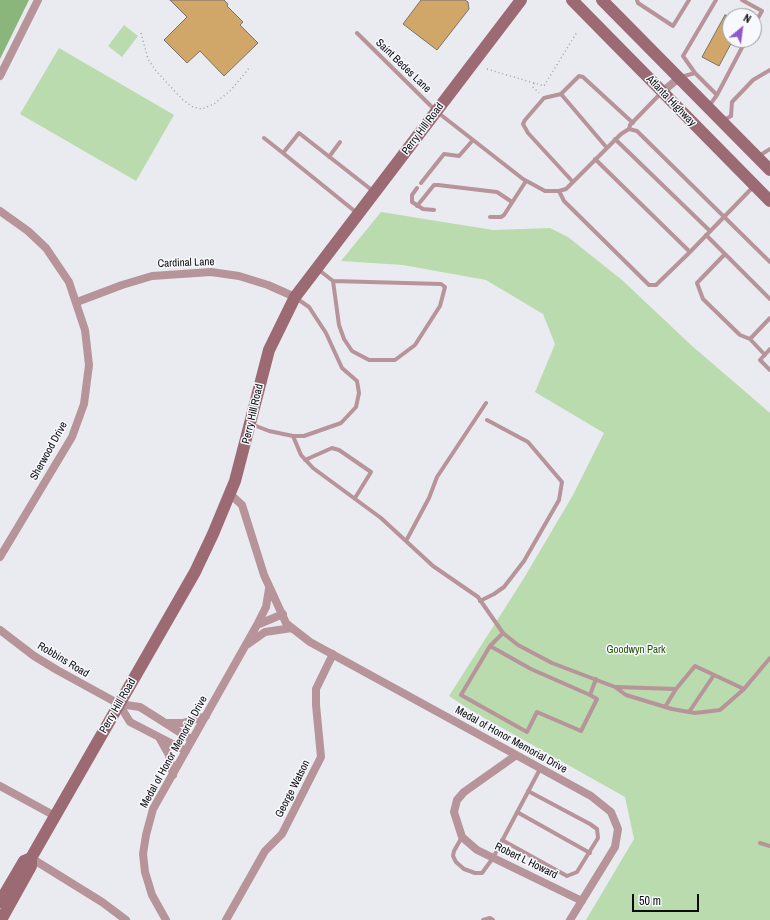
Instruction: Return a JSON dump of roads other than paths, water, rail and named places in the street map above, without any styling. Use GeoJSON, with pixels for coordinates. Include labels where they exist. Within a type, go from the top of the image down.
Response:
{"type":"FeatureCollection","features":[{"type":"Feature","properties":{"kind":"main road","name":"Perry Hill Road"},"geometry":{"type":"LineString","coordinates":[[1,920],[31,866],[31,858],[195,572],[231,495],[251,424],[269,350],[295,297],[521,0]]}},
{"type":"Feature","properties":{"kind":"main road"},"geometry":{"type":"LineString","coordinates":[[565,0],[585,13]]}},
{"type":"Feature","properties":{"kind":"main road","name":"Atlanta Highway"},"geometry":{"type":"LineString","coordinates":[[572,0],[770,201]]}},
{"type":"Feature","properties":{"kind":"main road","name":"Atlanta Highway"},"geometry":{"type":"LineString","coordinates":[[603,1],[770,170]]}},
{"type":"Feature","properties":{"kind":"main road","name":"Perry Hill Road"},"geometry":{"type":"LineString","coordinates":[[0,902],[24,861],[31,858]]}},
{"type":"Feature","properties":{"kind":"street"},"geometry":{"type":"LineString","coordinates":[[0,76],[38,0]]}},
{"type":"Feature","properties":{"kind":"street"},"geometry":{"type":"LineString","coordinates":[[662,92],[679,78]]}},
{"type":"Feature","properties":{"kind":"street","name":"Sherwood Drive"},"geometry":{"type":"LineString","coordinates":[[0,212],[28,231],[46,248],[69,282],[86,330],[88,347],[88,379],[84,404],[78,422],[66,448],[0,557]]}},
{"type":"Feature","properties":{"kind":"street","name":"Cardinal Lane"},"geometry":{"type":"LineString","coordinates":[[77,302],[122,285],[152,276],[211,272],[239,276],[268,285],[295,297]]}},
{"type":"Feature","properties":{"kind":"street","name":"Medal of Honor Memorial Drive"},"geometry":{"type":"LineString","coordinates":[[231,495],[242,505],[269,588],[283,614],[286,623],[310,642],[596,800],[611,812],[618,829],[615,847],[570,920]]}},
{"type":"Feature","properties":{"kind":"street","name":"Medal of Honor Memorial Drive"},"geometry":{"type":"LineString","coordinates":[[166,920],[152,895],[145,872],[143,854],[153,809],[246,646],[266,607],[269,588]]}},
{"type":"Feature","properties":{"kind":"street"},"geometry":{"type":"LineString","coordinates":[[257,625],[283,614]]}},
{"type":"Feature","properties":{"kind":"street","name":"Medal of Honor Memorial Drive"},"geometry":{"type":"LineString","coordinates":[[246,646],[264,632],[292,628]]}},
{"type":"Feature","properties":{"kind":"street","name":"Robbins Road"},"geometry":{"type":"LineString","coordinates":[[0,630],[34,656],[119,704]]}},
{"type":"Feature","properties":{"kind":"street","name":"George Watson"},"geometry":{"type":"LineString","coordinates":[[226,920],[265,851],[282,834],[321,757],[316,689],[333,654]]}},
{"type":"Feature","properties":{"kind":"street"},"geometry":{"type":"LineString","coordinates":[[119,704],[140,707],[192,740]]}},
{"type":"Feature","properties":{"kind":"street"},"geometry":{"type":"LineString","coordinates":[[119,704],[130,722],[186,751]]}},
{"type":"Feature","properties":{"kind":"street"},"geometry":{"type":"LineString","coordinates":[[167,723],[183,723],[206,716]]}},
{"type":"Feature","properties":{"kind":"street"},"geometry":{"type":"LineString","coordinates":[[160,738],[169,755],[172,775]]}},
{"type":"Feature","properties":{"kind":"street"},"geometry":{"type":"LineString","coordinates":[[462,837],[454,812],[457,800],[464,792],[515,756]]}},
{"type":"Feature","properties":{"kind":"street"},"geometry":{"type":"LineString","coordinates":[[0,786],[55,816]]}},
{"type":"Feature","properties":{"kind":"street","name":"Robert L Howard"},"geometry":{"type":"LineString","coordinates":[[462,837],[477,850],[582,901]]}},
{"type":"Feature","properties":{"kind":"street"},"geometry":{"type":"LineString","coordinates":[[31,858],[102,902],[126,920]]}},
{"type":"Feature","properties":{"kind":"lane"},"geometry":{"type":"LineString","coordinates":[[637,0],[638,3],[673,26],[689,0]]}},
{"type":"Feature","properties":{"kind":"lane"},"geometry":{"type":"LineString","coordinates":[[716,0],[683,56],[695,72],[717,95]]}},
{"type":"Feature","properties":{"kind":"lane"},"geometry":{"type":"LineString","coordinates":[[742,0],[757,8]]}},
{"type":"Feature","properties":{"kind":"lane","name":"Saint Bedes Lane"},"geometry":{"type":"LineString","coordinates":[[357,33],[436,111],[473,140],[526,181],[544,191],[559,191]]}},
{"type":"Feature","properties":{"kind":"lane"},"geometry":{"type":"LineString","coordinates":[[708,107],[717,95],[742,48]]}},
{"type":"Feature","properties":{"kind":"lane"},"geometry":{"type":"LineString","coordinates":[[722,122],[731,116],[732,102],[754,80],[770,70]]}},
{"type":"Feature","properties":{"kind":"lane"},"geometry":{"type":"LineString","coordinates":[[679,78],[695,72]]}},
{"type":"Feature","properties":{"kind":"lane"},"geometry":{"type":"LineString","coordinates":[[573,182],[528,133],[523,124],[544,98],[561,94],[579,76],[583,77],[633,122]]}},
{"type":"Feature","properties":{"kind":"lane"},"geometry":{"type":"LineString","coordinates":[[662,92],[633,122],[629,129],[615,140],[566,189],[559,191],[564,201],[649,285],[656,285],[754,185]]}},
{"type":"Feature","properties":{"kind":"lane"},"geometry":{"type":"LineString","coordinates":[[561,94],[607,148]]}},
{"type":"Feature","properties":{"kind":"lane"},"geometry":{"type":"LineString","coordinates":[[629,129],[637,131],[770,262]]}},
{"type":"Feature","properties":{"kind":"lane"},"geometry":{"type":"LineString","coordinates":[[283,153],[299,133],[375,193]]}},
{"type":"Feature","properties":{"kind":"lane"},"geometry":{"type":"LineString","coordinates":[[264,138],[359,214]]}},
{"type":"Feature","properties":{"kind":"lane"},"geometry":{"type":"LineString","coordinates":[[421,183],[444,154],[459,156],[473,140]]}},
{"type":"Feature","properties":{"kind":"lane"},"geometry":{"type":"LineString","coordinates":[[615,140],[710,231]]}},
{"type":"Feature","properties":{"kind":"lane"},"geometry":{"type":"LineString","coordinates":[[329,156],[340,142]]}},
{"type":"Feature","properties":{"kind":"lane"},"geometry":{"type":"LineString","coordinates":[[757,158],[770,149]]}},
{"type":"Feature","properties":{"kind":"lane"},"geometry":{"type":"LineString","coordinates":[[595,160],[690,252]]}},
{"type":"Feature","properties":{"kind":"lane"},"geometry":{"type":"LineString","coordinates":[[490,217],[501,217],[526,181]]}},
{"type":"Feature","properties":{"kind":"lane"},"geometry":{"type":"LineString","coordinates":[[417,206],[434,185],[497,192],[512,202]]}},
{"type":"Feature","properties":{"kind":"lane"},"geometry":{"type":"LineString","coordinates":[[417,188],[411,198],[417,206],[434,210]]}},
{"type":"Feature","properties":{"kind":"lane"},"geometry":{"type":"LineString","coordinates":[[706,235],[770,299]]}},
{"type":"Feature","properties":{"kind":"lane"},"geometry":{"type":"LineString","coordinates":[[725,254],[697,283],[703,299],[740,335],[750,338],[765,355]]}},
{"type":"Feature","properties":{"kind":"lane"},"geometry":{"type":"LineString","coordinates":[[317,269],[333,281],[441,284],[445,287],[440,306],[415,345],[395,360],[369,360],[352,351],[344,339],[339,325],[333,281]]}},
{"type":"Feature","properties":{"kind":"lane"},"geometry":{"type":"LineString","coordinates":[[251,424],[269,431],[293,436],[319,432],[341,423],[356,407],[359,393],[357,381],[342,368],[326,333],[309,307],[295,297]]}},
{"type":"Feature","properties":{"kind":"lane"},"geometry":{"type":"LineString","coordinates":[[750,338],[770,318]]}},
{"type":"Feature","properties":{"kind":"lane"},"geometry":{"type":"LineString","coordinates":[[770,350],[760,360],[770,370]]}},
{"type":"Feature","properties":{"kind":"lane"},"geometry":{"type":"LineString","coordinates":[[406,541],[429,498],[437,477],[486,403]]}},
{"type":"Feature","properties":{"kind":"lane"},"geometry":{"type":"LineString","coordinates":[[480,601],[504,587],[524,561],[559,500],[562,482],[528,442],[487,420]]}},
{"type":"Feature","properties":{"kind":"lane"},"geometry":{"type":"LineString","coordinates":[[293,436],[301,454],[313,468],[381,518],[433,566],[478,597],[503,633],[518,645],[552,663],[615,687],[676,689]]}},
{"type":"Feature","properties":{"kind":"lane"},"geometry":{"type":"LineString","coordinates":[[305,460],[332,448],[339,450],[371,472],[354,498]]}},
{"type":"Feature","properties":{"kind":"lane"},"geometry":{"type":"LineString","coordinates":[[490,646],[537,672],[597,699],[581,731],[537,712],[527,732],[461,696],[490,646],[503,633]]}},
{"type":"Feature","properties":{"kind":"lane"},"geometry":{"type":"LineString","coordinates":[[615,687],[626,696],[665,707],[689,712],[720,710],[744,689],[770,658]]}},
{"type":"Feature","properties":{"kind":"lane"},"geometry":{"type":"LineString","coordinates":[[665,707],[676,689],[695,666],[744,689]]}},
{"type":"Feature","properties":{"kind":"lane"},"geometry":{"type":"LineString","coordinates":[[689,712],[714,675]]}},
{"type":"Feature","properties":{"kind":"lane"},"geometry":{"type":"LineString","coordinates":[[590,695],[596,680]]}},
{"type":"Feature","properties":{"kind":"lane"},"geometry":{"type":"LineString","coordinates":[[462,837],[454,850],[453,856],[464,869],[475,873],[482,873],[493,858],[540,769]]}},
{"type":"Feature","properties":{"kind":"lane"},"geometry":{"type":"LineString","coordinates":[[502,840],[567,876],[577,872],[598,838],[597,830],[528,791]]}},
{"type":"Feature","properties":{"kind":"lane"},"geometry":{"type":"LineString","coordinates":[[517,812],[590,853]]}},
{"type":"Feature","properties":{"kind":"lane"},"geometry":{"type":"LineString","coordinates":[[760,843],[770,846]]}},
{"type":"Feature","properties":{"kind":"lane"},"geometry":{"type":"LineString","coordinates":[[483,920],[490,918],[493,920]]}},
{"type":"Feature","properties":{"kind":"park label","name":"Goodwyn Park"},"geometry":{"type":"Point","coordinates":[636,650]}}]}
